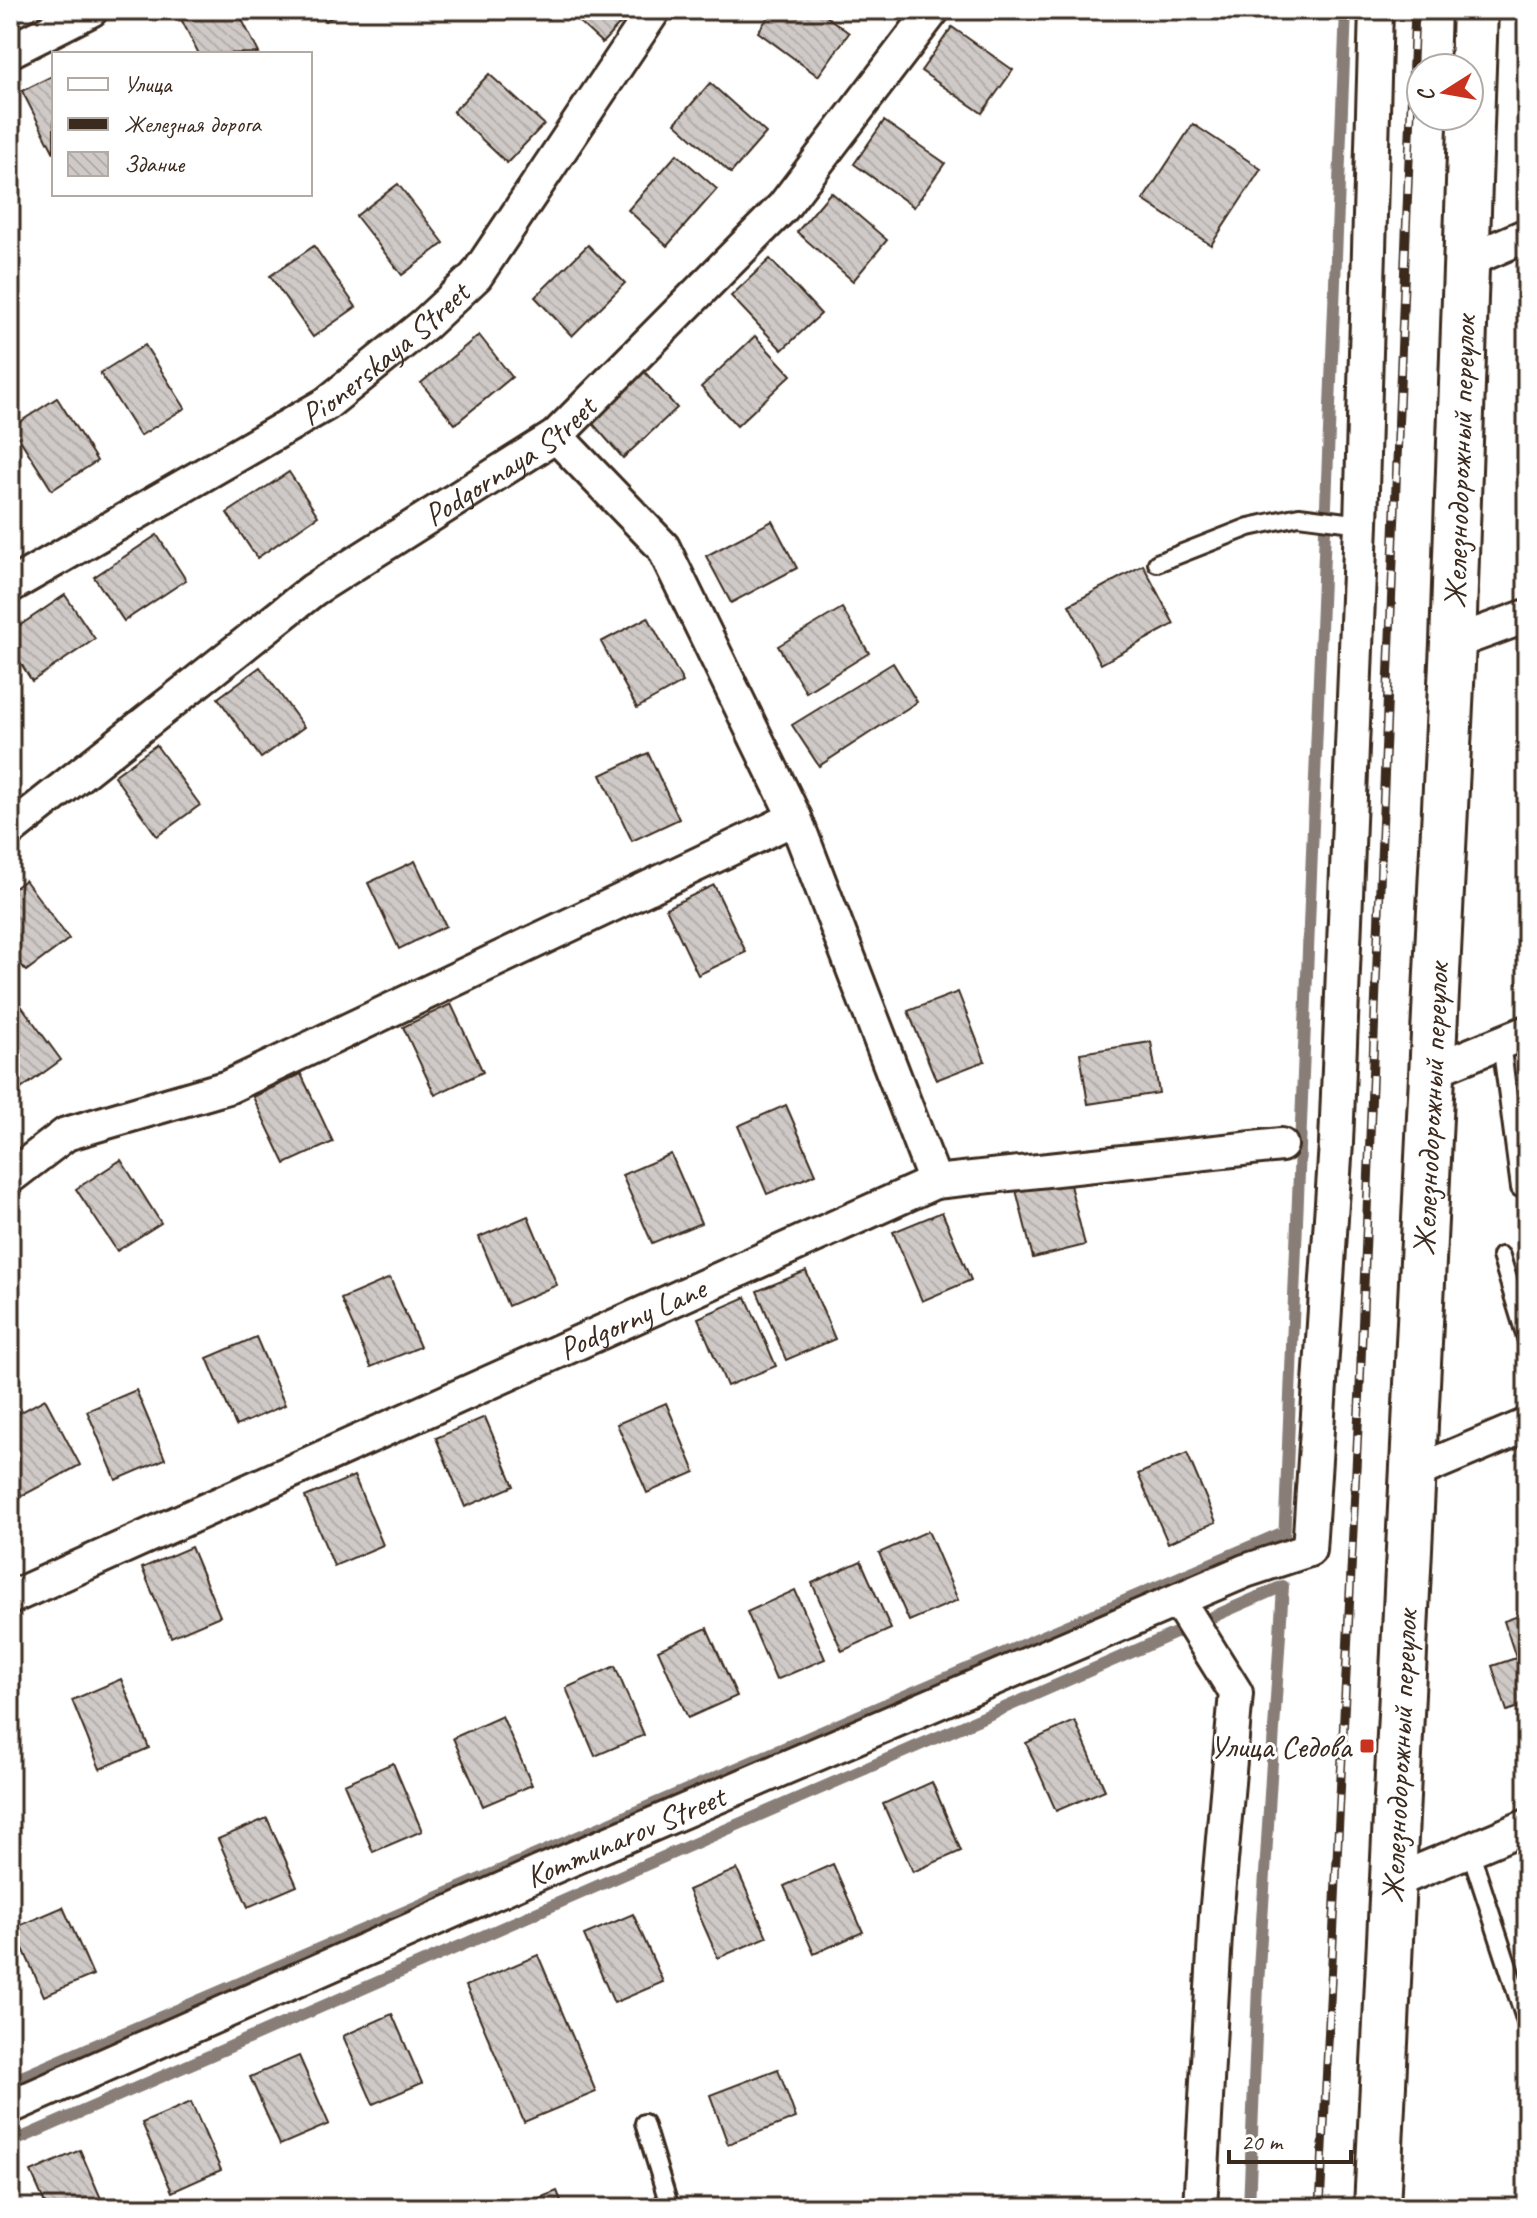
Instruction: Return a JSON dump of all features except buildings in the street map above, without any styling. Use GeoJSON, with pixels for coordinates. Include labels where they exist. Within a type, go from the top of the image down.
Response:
{"type":"FeatureCollection","features":[{"type":"Feature","properties":{"kind":"street"},"geometry":{"type":"LineString","coordinates":[[10,51],[91,10]]}},
{"type":"Feature","properties":{"kind":"street","name":"Pionerskaya Street"},"geometry":{"type":"LineString","coordinates":[[10,586],[326,404],[425,324],[476,276],[654,10]]}},
{"type":"Feature","properties":{"kind":"street","name":"Podgornaya Street"},"geometry":{"type":"LineString","coordinates":[[10,830],[313,590],[556,436],[783,207],[933,10]]}},
{"type":"Feature","properties":{"kind":"street"},"geometry":{"type":"LineString","coordinates":[[1361,524],[1376,10]]}},
{"type":"Feature","properties":{"kind":"street","name":"Железнодорожный переулок"},"geometry":{"type":"LineString","coordinates":[[1377,2208],[1453,643],[1475,10]]}},
{"type":"Feature","properties":{"kind":"street"},"geometry":{"type":"LineString","coordinates":[[1467,261],[1527,235]]}},
{"type":"Feature","properties":{"kind":"street"},"geometry":{"type":"LineString","coordinates":[[556,436],[663,547],[795,818],[935,1182]]}},
{"type":"Feature","properties":{"kind":"street","name":"Kommunarov Street"},"geometry":{"type":"LineString","coordinates":[[10,2107],[539,1873],[1245,1571],[1309,1550],[1336,1143],[1361,524]]}},
{"type":"Feature","properties":{"kind":"street"},"geometry":{"type":"LineString","coordinates":[[1453,643],[1527,616]]}},
{"type":"Feature","properties":{"kind":"street"},"geometry":{"type":"LineString","coordinates":[[10,1177],[66,1134],[228,1087],[795,818]]}},
{"type":"Feature","properties":{"kind":"street"},"geometry":{"type":"LineString","coordinates":[[1431,1071],[1514,1038]]}},
{"type":"Feature","properties":{"kind":"street","name":"Podgorny Lane"},"geometry":{"type":"LineString","coordinates":[[10,1598],[935,1182],[1281,1145]]}},
{"type":"Feature","properties":{"kind":"street"},"geometry":{"type":"LineString","coordinates":[[1413,1473],[1527,1425]]}},
{"type":"Feature","properties":{"kind":"street"},"geometry":{"type":"LineString","coordinates":[[1178,1600],[1236,1693],[1216,1917],[1200,2208]]}},
{"type":"Feature","properties":{"kind":"street"},"geometry":{"type":"LineString","coordinates":[[1393,1882],[1527,1826]]}},
{"type":"Feature","properties":{"kind":"lane"},"geometry":{"type":"LineString","coordinates":[[1157,563],[1249,527],[1299,516],[1361,524]]}},
{"type":"Feature","properties":{"kind":"lane"},"geometry":{"type":"LineString","coordinates":[[1514,1038],[1520,1188]]}},
{"type":"Feature","properties":{"kind":"lane"},"geometry":{"type":"LineString","coordinates":[[1501,1256],[1527,1341]]}},
{"type":"Feature","properties":{"kind":"lane"},"geometry":{"type":"LineString","coordinates":[[1470,1850],[1527,2025]]}},
{"type":"Feature","properties":{"kind":"lane"},"geometry":{"type":"LineString","coordinates":[[644,2123],[670,2208]]}},
{"type":"Feature","properties":{"kind":"waterway"},"geometry":{"type":"LineString","coordinates":[[1284,1544],[1346,10]]}},
{"type":"Feature","properties":{"kind":"waterway"},"geometry":{"type":"LineString","coordinates":[[10,2082],[1284,1532]]}},
{"type":"Feature","properties":{"kind":"waterway"},"geometry":{"type":"LineString","coordinates":[[10,2143],[1283,1586],[1258,1985],[1249,2208]]}},
{"type":"Feature","properties":{"kind":"railway"},"geometry":{"type":"LineString","coordinates":[[1320,2208],[1360,1387],[1415,10]]}},
{"type":"Feature","properties":{"kind":"place","name":"Улица Седова"},"geometry":{"type":"Point","coordinates":[1367,1746]}}]}
